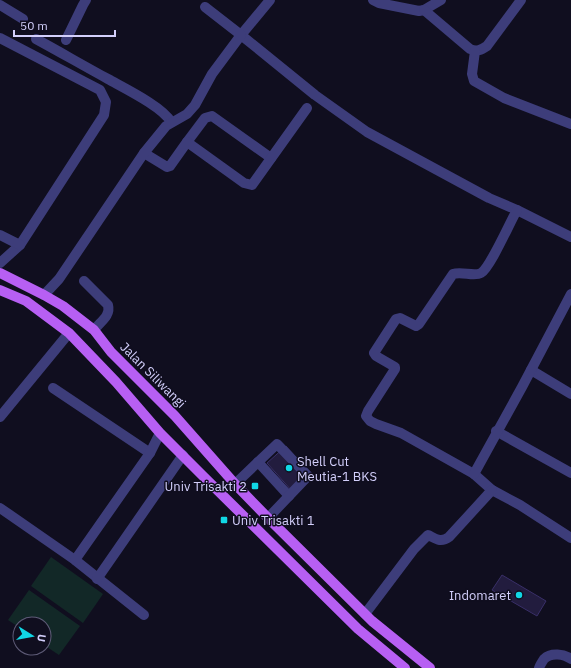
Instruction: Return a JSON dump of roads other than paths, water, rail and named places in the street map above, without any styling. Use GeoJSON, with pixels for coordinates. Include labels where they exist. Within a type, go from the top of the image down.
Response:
{"type":"FeatureCollection","features":[{"type":"Feature","properties":{"kind":"main road","name":"Jalan Siliwangi"},"geometry":{"type":"LineString","coordinates":[[0,273],[63,306],[94,330],[111,352],[176,416],[234,484],[365,614],[430,668]]}},
{"type":"Feature","properties":{"kind":"main road"},"geometry":{"type":"LineString","coordinates":[[0,290],[26,301],[69,333],[116,382],[160,433],[358,629],[403,667]]}},
{"type":"Feature","properties":{"kind":"main road"},"geometry":{"type":"LineString","coordinates":[[222,494],[234,484]]}},
{"type":"Feature","properties":{"kind":"main road"},"geometry":{"type":"LineString","coordinates":[[256,529],[268,518]]}},
{"type":"Feature","properties":{"kind":"street"},"geometry":{"type":"LineString","coordinates":[[66,40],[86,0]]}},
{"type":"Feature","properties":{"kind":"street"},"geometry":{"type":"LineString","coordinates":[[44,295],[67,267],[161,130],[171,122],[187,114],[195,105],[212,74],[241,35],[270,0]]}},
{"type":"Feature","properties":{"kind":"street"},"geometry":{"type":"LineString","coordinates":[[372,0],[379,4],[419,11],[424,10],[441,0]]}},
{"type":"Feature","properties":{"kind":"street"},"geometry":{"type":"LineString","coordinates":[[424,10],[470,49],[476,51],[487,46],[521,0]]}},
{"type":"Feature","properties":{"kind":"street"},"geometry":{"type":"LineString","coordinates":[[0,5],[23,19]]}},
{"type":"Feature","properties":{"kind":"street"},"geometry":{"type":"LineString","coordinates":[[205,7],[315,95],[367,132],[489,198],[571,237]]}},
{"type":"Feature","properties":{"kind":"street"},"geometry":{"type":"LineString","coordinates":[[0,38],[100,90],[106,102],[104,116],[20,246],[0,263]]}},
{"type":"Feature","properties":{"kind":"street"},"geometry":{"type":"LineString","coordinates":[[36,39],[140,97],[163,112],[171,122]]}},
{"type":"Feature","properties":{"kind":"street"},"geometry":{"type":"LineString","coordinates":[[476,51],[472,74],[474,81],[504,98],[571,124]]}},
{"type":"Feature","properties":{"kind":"street"},"geometry":{"type":"LineString","coordinates":[[187,142],[244,183],[252,185],[307,108]]}},
{"type":"Feature","properties":{"kind":"street"},"geometry":{"type":"LineString","coordinates":[[144,153],[167,167],[170,166],[205,118],[212,116],[271,158]]}},
{"type":"Feature","properties":{"kind":"street"},"geometry":{"type":"LineString","coordinates":[[517,210],[492,258],[481,273],[474,275],[464,272],[453,274],[419,324],[416,326],[400,318],[396,319],[374,353],[395,369],[366,416],[376,424],[401,433],[474,474],[492,490],[520,505],[571,538]]}},
{"type":"Feature","properties":{"kind":"street"},"geometry":{"type":"LineString","coordinates":[[0,235],[20,246]]}},
{"type":"Feature","properties":{"kind":"street"},"geometry":{"type":"LineString","coordinates":[[84,281],[108,305],[109,314],[94,330]]}},
{"type":"Feature","properties":{"kind":"street"},"geometry":{"type":"LineString","coordinates":[[474,474],[571,294]]}},
{"type":"Feature","properties":{"kind":"street"},"geometry":{"type":"LineString","coordinates":[[0,417],[69,333]]}},
{"type":"Feature","properties":{"kind":"street"},"geometry":{"type":"LineString","coordinates":[[530,370],[571,394]]}},
{"type":"Feature","properties":{"kind":"street"},"geometry":{"type":"LineString","coordinates":[[53,388],[150,452]]}},
{"type":"Feature","properties":{"kind":"street"},"geometry":{"type":"LineString","coordinates":[[496,431],[571,473]]}},
{"type":"Feature","properties":{"kind":"street"},"geometry":{"type":"LineString","coordinates":[[75,560],[150,452],[160,433]]}},
{"type":"Feature","properties":{"kind":"street"},"geometry":{"type":"LineString","coordinates":[[234,484],[277,444],[308,476],[268,518]]}},
{"type":"Feature","properties":{"kind":"street"},"geometry":{"type":"LineString","coordinates":[[97,579],[183,455]]}},
{"type":"Feature","properties":{"kind":"street"},"geometry":{"type":"LineString","coordinates":[[258,462],[289,496]]}},
{"type":"Feature","properties":{"kind":"street"},"geometry":{"type":"LineString","coordinates":[[365,614],[414,549],[428,534],[441,541],[445,540],[492,490]]}},
{"type":"Feature","properties":{"kind":"street"},"geometry":{"type":"LineString","coordinates":[[0,508],[75,560],[144,615]]}},
{"type":"Feature","properties":{"kind":"street"},"geometry":{"type":"LineString","coordinates":[[539,668],[544,659],[555,654],[565,655],[571,659]]}},
{"type":"Feature","properties":{"kind":"place","name":"Shell Cut Meutia-1 BKS"},"geometry":{"type":"Point","coordinates":[289,468]}},
{"type":"Feature","properties":{"kind":"place","name":"Univ Trisakti 2"},"geometry":{"type":"Point","coordinates":[255,486]}},
{"type":"Feature","properties":{"kind":"place","name":"Univ Trisakti 1"},"geometry":{"type":"Point","coordinates":[224,520]}},
{"type":"Feature","properties":{"kind":"place","name":"Indomaret"},"geometry":{"type":"Point","coordinates":[519,595]}}]}
